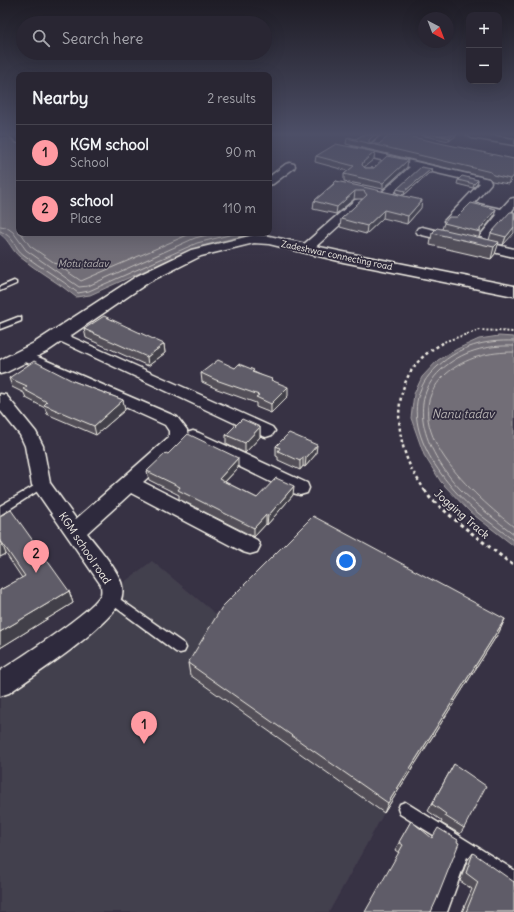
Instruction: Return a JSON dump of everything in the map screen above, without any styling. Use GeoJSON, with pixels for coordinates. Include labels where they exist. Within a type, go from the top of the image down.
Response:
{"type":"FeatureCollection","features":[{"type":"Feature","properties":{"kind":"street"},"geometry":{"type":"LineString","coordinates":[[384,196],[404,178]]}},
{"type":"Feature","properties":{"kind":"street"},"geometry":{"type":"LineString","coordinates":[[450,221],[486,183],[485,181],[471,178]]}},
{"type":"Feature","properties":{"kind":"street"},"geometry":{"type":"LineString","coordinates":[[371,192],[397,198]]}},
{"type":"Feature","properties":{"kind":"street"},"geometry":{"type":"LineString","coordinates":[[485,237],[509,214],[514,201]]}},
{"type":"Feature","properties":{"kind":"street"},"geometry":{"type":"LineString","coordinates":[[307,248],[359,202]]}},
{"type":"Feature","properties":{"kind":"street"},"geometry":{"type":"LineString","coordinates":[[466,204],[509,214]]}},
{"type":"Feature","properties":{"kind":"street"},"geometry":{"type":"LineString","coordinates":[[422,231],[514,253]]}},
{"type":"Feature","properties":{"kind":"street","name":"Zadeshwar connecting road"},"geometry":{"type":"LineString","coordinates":[[0,368],[24,356],[150,276],[196,253],[252,236],[514,291]]}},
{"type":"Feature","properties":{"kind":"street"},"geometry":{"type":"LineString","coordinates":[[58,335],[266,431]]}},
{"type":"Feature","properties":{"kind":"street"},"geometry":{"type":"LineString","coordinates":[[24,356],[171,421],[178,430],[300,488]]}},
{"type":"Feature","properties":{"kind":"street","name":"KGM school road"},"geometry":{"type":"LineString","coordinates":[[0,399],[27,432],[34,446],[41,485],[111,582],[110,598],[94,616],[0,685]]}},
{"type":"Feature","properties":{"kind":"street"},"geometry":{"type":"LineString","coordinates":[[75,532],[174,444],[178,437],[178,430]]}},
{"type":"Feature","properties":{"kind":"street"},"geometry":{"type":"LineString","coordinates":[[129,483],[250,546]]}},
{"type":"Feature","properties":{"kind":"lane"},"geometry":{"type":"LineString","coordinates":[[0,288],[14,283]]}},
{"type":"Feature","properties":{"kind":"lane"},"geometry":{"type":"LineString","coordinates":[[0,327],[18,319]]}},
{"type":"Feature","properties":{"kind":"lane"},"geometry":{"type":"LineString","coordinates":[[0,511],[41,485]]}},
{"type":"Feature","properties":{"kind":"lane"},"geometry":{"type":"LineString","coordinates":[[110,598],[180,648]]}},
{"type":"Feature","properties":{"kind":"lane"},"geometry":{"type":"LineString","coordinates":[[405,809],[464,848],[514,878]]}},
{"type":"Feature","properties":{"kind":"lane"},"geometry":{"type":"LineString","coordinates":[[439,912],[464,848]]}},
{"type":"Feature","properties":{"kind":"path","name":"Jogging Track"},"geometry":{"type":"LineString","coordinates":[[514,332],[476,331],[452,338],[433,348],[414,365],[404,382],[398,405],[399,427],[405,451],[416,476],[428,495],[454,520],[514,566]]}},
{"type":"Feature","properties":{"kind":"shaded area"},"geometry":{"type":"Polygon","coordinates":[[[152,561],[223,620],[384,813],[329,912],[0,912],[0,676],[152,561]]]}},
{"type":"Feature","properties":{"kind":"water","name":"Motu tadav"},"geometry":{"type":"Polygon","coordinates":[[[0,178],[16,178],[16,236],[242,236],[198,247],[90,295],[76,297],[20,257],[6,239],[0,234],[0,178]]]}},
{"type":"Feature","properties":{"kind":"water","name":"Nanu tadav"},"geometry":{"type":"Polygon","coordinates":[[[499,336],[514,337],[514,546],[470,512],[441,482],[424,455],[411,418],[414,394],[422,377],[438,360],[479,339],[499,336]]]}},
{"type":"Feature","properties":{"kind":"building"},"geometry":{"type":"Polygon","coordinates":[[[359,178],[389,178],[383,183],[359,178]]]}},
{"type":"Feature","properties":{"kind":"building"},"geometry":{"type":"Polygon","coordinates":[[[409,178],[421,178],[405,191],[397,189],[409,178]]]}},
{"type":"Feature","properties":{"kind":"building"},"geometry":{"type":"Polygon","coordinates":[[[460,178],[468,178],[478,180],[474,184],[458,180],[460,178]]]}},
{"type":"Feature","properties":{"kind":"building"},"geometry":{"type":"Polygon","coordinates":[[[336,181],[422,200],[408,216],[384,210],[367,226],[341,219],[367,195],[364,191],[355,191],[337,207],[314,201],[336,181]]]}},
{"type":"Feature","properties":{"kind":"building"},"geometry":{"type":"Polygon","coordinates":[[[471,203],[496,209],[480,229],[480,232],[444,223],[449,217],[457,217],[471,203]]]}},
{"type":"Feature","properties":{"kind":"building"},"geometry":{"type":"Polygon","coordinates":[[[510,212],[514,212],[514,227],[506,237],[491,233],[510,212]]]}},
{"type":"Feature","properties":{"kind":"building"},"geometry":{"type":"Polygon","coordinates":[[[437,228],[499,242],[494,247],[432,233],[437,228]]]}},
{"type":"Feature","properties":{"kind":"building"},"geometry":{"type":"Polygon","coordinates":[[[104,316],[164,344],[147,357],[84,329],[104,316]]]}},
{"type":"Feature","properties":{"kind":"building"},"geometry":{"type":"Polygon","coordinates":[[[218,360],[235,368],[239,364],[254,370],[252,372],[272,379],[271,380],[288,387],[271,404],[256,397],[259,395],[216,380],[201,373],[218,360]]]}},
{"type":"Feature","properties":{"kind":"building"},"geometry":{"type":"Polygon","coordinates":[[[34,361],[73,381],[123,400],[94,426],[44,405],[47,402],[23,389],[27,386],[9,378],[34,361]]]}},
{"type":"Feature","properties":{"kind":"building"},"geometry":{"type":"Polygon","coordinates":[[[242,419],[260,427],[245,443],[226,435],[242,419]]]}},
{"type":"Feature","properties":{"kind":"building"},"geometry":{"type":"Polygon","coordinates":[[[289,433],[317,445],[306,458],[303,457],[300,461],[278,451],[280,448],[276,446],[289,433]]]}},
{"type":"Feature","properties":{"kind":"building"},"geometry":{"type":"Polygon","coordinates":[[[188,434],[238,458],[219,479],[257,498],[276,478],[294,486],[268,516],[266,515],[254,528],[178,490],[180,487],[147,471],[166,453],[168,454],[188,434]]]}},
{"type":"Feature","properties":{"kind":"building"},"geometry":{"type":"Polygon","coordinates":[[[11,510],[69,591],[0,632],[0,590],[25,576],[0,541],[0,516],[11,510]]]}},
{"type":"Feature","properties":{"kind":"building"},"geometry":{"type":"Polygon","coordinates":[[[313,516],[505,619],[388,803],[188,663],[222,607],[313,516]]]}},
{"type":"Feature","properties":{"kind":"building"},"geometry":{"type":"Polygon","coordinates":[[[454,764],[486,786],[464,828],[445,816],[446,814],[432,804],[454,764]]]}},
{"type":"Feature","properties":{"kind":"building"},"geometry":{"type":"Polygon","coordinates":[[[411,821],[432,838],[438,828],[458,840],[457,842],[459,843],[431,912],[365,912],[403,845],[399,842],[411,821]]]}},
{"type":"Feature","properties":{"kind":"building"},"geometry":{"type":"Polygon","coordinates":[[[473,853],[514,882],[514,912],[466,912],[478,882],[466,873],[473,853]]]}},
{"type":"Feature","properties":{"kind":"place","name":"school"},"geometry":{"type":"Point","coordinates":[36,573]}},
{"type":"Feature","properties":{"kind":"place","name":"KGM school"},"geometry":{"type":"Point","coordinates":[144,744]}}]}
